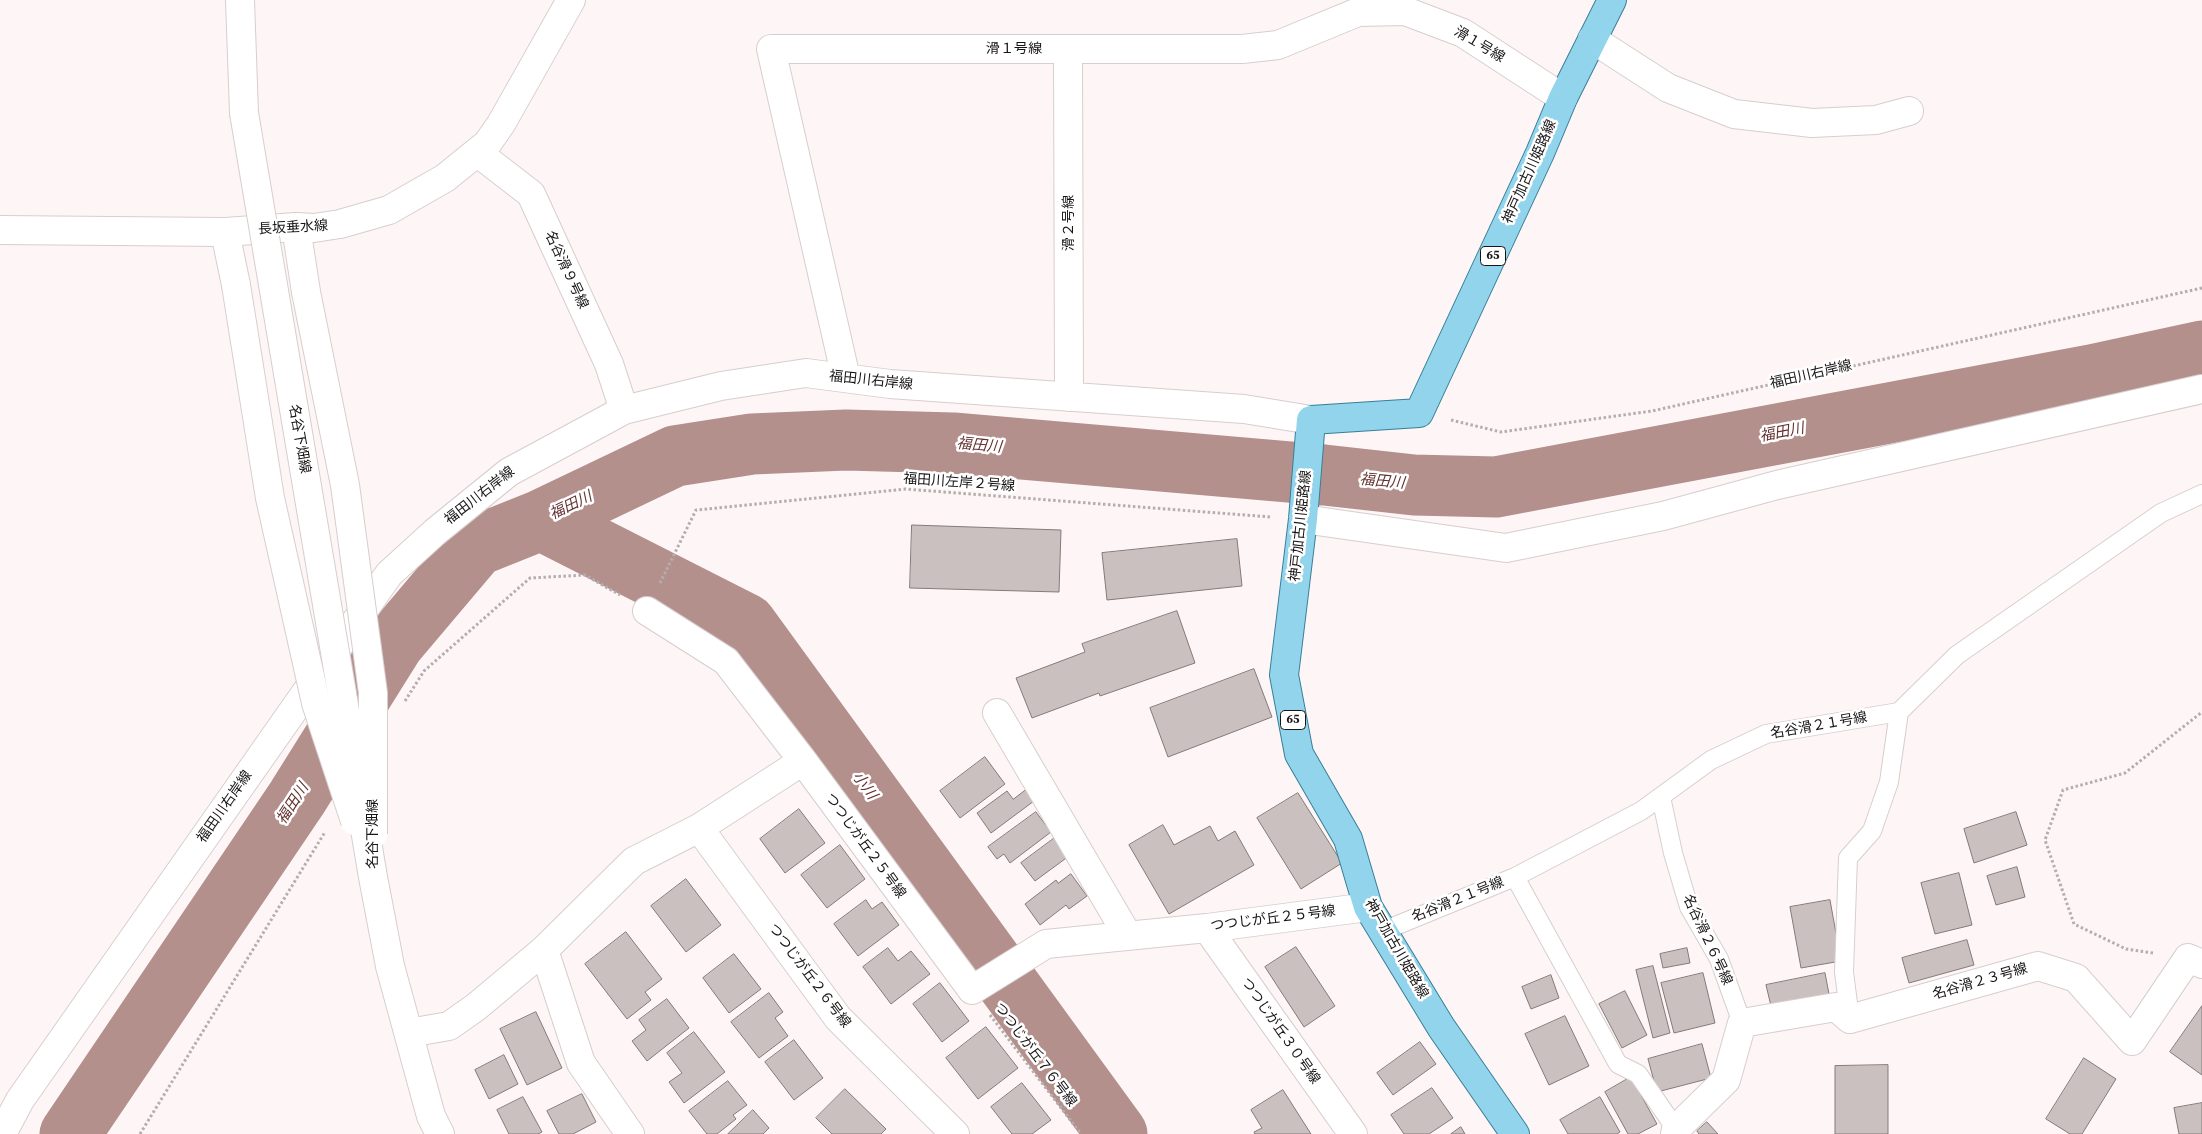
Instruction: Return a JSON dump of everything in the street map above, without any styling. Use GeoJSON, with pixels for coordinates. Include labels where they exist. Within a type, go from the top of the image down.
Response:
{"type":"FeatureCollection","features":[{"type":"Feature","properties":{"kind":"main road","name":"神戸加古川姫路線"},"geometry":{"type":"LineString","coordinates":[[1419,413],[1540,153],[1563,98],[1612,0]]}},
{"type":"Feature","properties":{"kind":"main road"},"geometry":{"type":"LineString","coordinates":[[1311,420],[1419,413]]}},
{"type":"Feature","properties":{"kind":"main road","name":"神戸加古川姫路線"},"geometry":{"type":"LineString","coordinates":[[1311,420],[1303,519],[1284,675],[1299,754],[1348,839],[1368,907],[1441,1027],[1515,1134]]}},
{"type":"Feature","properties":{"kind":"street","name":"名谷下畑線"},"geometry":{"type":"LineString","coordinates":[[240,0],[244,113],[374,877],[390,966],[431,1116],[440,1134]]}},
{"type":"Feature","properties":{"kind":"street","name":"長坂垂水線"},"geometry":{"type":"LineString","coordinates":[[0,230],[225,232],[296,227],[314,228],[340,224],[390,210],[445,178],[478,153],[501,124],[571,0]]}},
{"type":"Feature","properties":{"kind":"street","name":"滑１号線"},"geometry":{"type":"LineString","coordinates":[[846,378],[772,49],[1242,49],[1278,45],[1358,12],[1405,10],[1463,32],[1563,98]]}},
{"type":"Feature","properties":{"kind":"street"},"geometry":{"type":"LineString","coordinates":[[1592,39],[1668,88],[1734,114],[1812,123],[1876,120],[1910,111]]}},
{"type":"Feature","properties":{"kind":"street","name":"滑２号線"},"geometry":{"type":"LineString","coordinates":[[1068,49],[1069,397]]}},
{"type":"Feature","properties":{"kind":"street","name":"名谷滑９号線"},"geometry":{"type":"LineString","coordinates":[[478,153],[531,194],[610,364],[624,410]]}},
{"type":"Feature","properties":{"kind":"street","name":"名谷下畑線"},"geometry":{"type":"LineString","coordinates":[[296,227],[306,292],[345,485],[373,693],[374,877]]}},
{"type":"Feature","properties":{"kind":"street","name":"名谷下畑線"},"geometry":{"type":"LineString","coordinates":[[225,232],[236,284],[270,498],[316,703],[374,877]]}},
{"type":"Feature","properties":{"kind":"street","name":"福田川右岸線"},"geometry":{"type":"LineString","coordinates":[[2,1134],[20,1100],[389,574],[435,532],[509,472],[624,410],[721,386],[806,373],[890,384],[1244,409],[1311,420]]}},
{"type":"Feature","properties":{"kind":"street"},"geometry":{"type":"LineString","coordinates":[[1303,519],[1506,548],[1662,516],[1777,485],[2202,389]]}},
{"type":"Feature","properties":{"kind":"street","name":"つつじが丘２５号線"},"geometry":{"type":"LineString","coordinates":[[647,611],[726,661],[972,990],[1046,944],[1207,928],[1368,907]]}},
{"type":"Feature","properties":{"kind":"street"},"geometry":{"type":"LineString","coordinates":[[997,713],[1128,936]]}},
{"type":"Feature","properties":{"kind":"street"},"geometry":{"type":"LineString","coordinates":[[409,1033],[449,1026],[476,1007],[544,950],[634,861],[699,828],[802,761]]}},
{"type":"Feature","properties":{"kind":"street","name":"つつじが丘２６号線"},"geometry":{"type":"LineString","coordinates":[[699,828],[838,1018],[955,1134]]}},
{"type":"Feature","properties":{"kind":"street","name":"つつじが丘３０号線"},"geometry":{"type":"LineString","coordinates":[[1207,928],[1353,1134]]}},
{"type":"Feature","properties":{"kind":"street"},"geometry":{"type":"LineString","coordinates":[[544,950],[581,1063],[630,1134]]}},
{"type":"Feature","properties":{"kind":"street","name":"名谷滑２３号線"},"geometry":{"type":"LineString","coordinates":[[1850,1019],[2038,966],[2076,978],[2132,1041],[2195,961]]}},
{"type":"Feature","properties":{"kind":"street"},"geometry":{"type":"LineString","coordinates":[[1675,1132],[1726,1080],[1742,1023],[1836,1007],[1850,1019]]}},
{"type":"Feature","properties":{"kind":"lane"},"geometry":{"type":"LineString","coordinates":[[1850,1019],[1844,972],[1848,858],[1872,831],[1889,782],[1899,712],[1958,654],[2161,513],[2202,494]]}},
{"type":"Feature","properties":{"kind":"lane","name":"名谷滑２１号線"},"geometry":{"type":"LineString","coordinates":[[1383,931],[1515,877],[1641,811],[1711,760],[1766,734],[1899,712]]}},
{"type":"Feature","properties":{"kind":"lane","name":"名谷滑２６号線"},"geometry":{"type":"LineString","coordinates":[[1661,797],[1673,853],[1690,907],[1719,959],[1742,1023]]}},
{"type":"Feature","properties":{"kind":"lane"},"geometry":{"type":"LineString","coordinates":[[1515,877],[1618,1064],[1638,1074],[1675,1132]]}},
{"type":"Feature","properties":{"kind":"path","name":"福田川右岸線"},"geometry":{"type":"LineString","coordinates":[[1419,413],[1501,432],[1652,411],[2202,288]]}},
{"type":"Feature","properties":{"kind":"path","name":"福田川左岸２号線"},"geometry":{"type":"LineString","coordinates":[[647,611],[696,510],[905,489],[1303,519]]}},
{"type":"Feature","properties":{"kind":"path"},"geometry":{"type":"LineString","coordinates":[[2126,949],[2074,924],[2045,840],[2063,790],[2125,773],[2202,712]]}},
{"type":"Feature","properties":{"kind":"path","name":"つつじが丘７６号線"},"geometry":{"type":"LineString","coordinates":[[972,990],[1081,1134]]}},
{"type":"Feature","properties":{"kind":"building"},"geometry":{"type":"Polygon","coordinates":[[[912,525],[1061,530],[1059,592],[910,588],[912,525]]]}},
{"type":"Feature","properties":{"kind":"building"},"geometry":{"type":"Polygon","coordinates":[[[1237,539],[1242,586],[1107,600],[1102,553],[1237,539]]]}},
{"type":"Feature","properties":{"kind":"building"},"geometry":{"type":"Polygon","coordinates":[[[1177,611],[1195,663],[1100,696],[1099,693],[1032,718],[1016,678],[1085,652],[1082,644],[1177,611]]]}},
{"type":"Feature","properties":{"kind":"building"},"geometry":{"type":"Polygon","coordinates":[[[1254,669],[1272,717],[1168,757],[1150,708],[1254,669]]]}},
{"type":"Feature","properties":{"kind":"building"},"geometry":{"type":"Polygon","coordinates":[[[985,757],[1005,784],[960,818],[940,791],[985,757]]]}},
{"type":"Feature","properties":{"kind":"building"},"geometry":{"type":"Polygon","coordinates":[[[1026,790],[1034,801],[991,833],[977,813],[1007,791],[1013,799],[1026,790]]]}},
{"type":"Feature","properties":{"kind":"building"},"geometry":{"type":"Polygon","coordinates":[[[1298,793],[1342,863],[1301,889],[1257,818],[1298,793]]]}},
{"type":"Feature","properties":{"kind":"building"},"geometry":{"type":"Polygon","coordinates":[[[799,809],[825,843],[785,873],[760,839],[799,809]]]}},
{"type":"Feature","properties":{"kind":"building"},"geometry":{"type":"Polygon","coordinates":[[[1036,812],[1051,832],[1010,863],[1004,854],[997,859],[988,847],[1036,812]]]}},
{"type":"Feature","properties":{"kind":"building"},"geometry":{"type":"Polygon","coordinates":[[[2016,812],[2027,845],[1974,863],[1964,829],[2016,812]]]}},
{"type":"Feature","properties":{"kind":"building"},"geometry":{"type":"Polygon","coordinates":[[[1163,825],[1174,845],[1210,826],[1218,841],[1235,831],[1254,865],[1169,914],[1129,845],[1163,825]]]}},
{"type":"Feature","properties":{"kind":"building"},"geometry":{"type":"Polygon","coordinates":[[[1056,837],[1069,856],[1035,881],[1021,863],[1056,837]]]}},
{"type":"Feature","properties":{"kind":"building"},"geometry":{"type":"Polygon","coordinates":[[[840,845],[865,879],[827,908],[801,875],[840,845]]]}},
{"type":"Feature","properties":{"kind":"building"},"geometry":{"type":"Polygon","coordinates":[[[2017,867],[2025,897],[1996,905],[1987,876],[2017,867]]]}},
{"type":"Feature","properties":{"kind":"building"},"geometry":{"type":"Polygon","coordinates":[[[1959,873],[1972,925],[1935,934],[1921,883],[1959,873]]]}},
{"type":"Feature","properties":{"kind":"building"},"geometry":{"type":"Polygon","coordinates":[[[1071,874],[1087,896],[1069,909],[1066,905],[1040,925],[1025,904],[1056,880],[1058,883],[1071,874]]]}},
{"type":"Feature","properties":{"kind":"building"},"geometry":{"type":"Polygon","coordinates":[[[686,879],[721,925],[686,952],[651,906],[686,879]]]}},
{"type":"Feature","properties":{"kind":"building"},"geometry":{"type":"Polygon","coordinates":[[[866,900],[872,909],[882,902],[899,925],[858,956],[834,924],[866,900]]]}},
{"type":"Feature","properties":{"kind":"building"},"geometry":{"type":"Polygon","coordinates":[[[1830,900],[1841,961],[1801,968],[1790,907],[1830,900]]]}},
{"type":"Feature","properties":{"kind":"building"},"geometry":{"type":"Polygon","coordinates":[[[626,932],[662,979],[645,992],[651,1000],[627,1019],[585,964],[626,932]]]}},
{"type":"Feature","properties":{"kind":"building"},"geometry":{"type":"Polygon","coordinates":[[[1967,940],[1974,965],[1909,983],[1902,958],[1967,940]]]}},
{"type":"Feature","properties":{"kind":"building"},"geometry":{"type":"Polygon","coordinates":[[[1296,947],[1335,1006],[1304,1027],[1265,967],[1296,947]]]}},
{"type":"Feature","properties":{"kind":"building"},"geometry":{"type":"Polygon","coordinates":[[[888,948],[898,961],[911,951],[930,974],[891,1004],[863,967],[888,948]]]}},
{"type":"Feature","properties":{"kind":"building"},"geometry":{"type":"Polygon","coordinates":[[[1687,948],[1690,963],[1663,968],[1660,954],[1687,948]]]}},
{"type":"Feature","properties":{"kind":"building"},"geometry":{"type":"Polygon","coordinates":[[[734,954],[761,989],[729,1013],[703,978],[734,954]]]}},
{"type":"Feature","properties":{"kind":"building"},"geometry":{"type":"Polygon","coordinates":[[[1653,966],[1670,1033],[1653,1038],[1636,970],[1653,966]]]}},
{"type":"Feature","properties":{"kind":"building"},"geometry":{"type":"Polygon","coordinates":[[[1703,973],[1715,1023],[1674,1033],[1661,983],[1703,973]]]}},
{"type":"Feature","properties":{"kind":"building"},"geometry":{"type":"Polygon","coordinates":[[[1825,973],[1829,994],[1771,1006],[1766,985],[1825,973]]]}},
{"type":"Feature","properties":{"kind":"building"},"geometry":{"type":"Polygon","coordinates":[[[1551,975],[1559,998],[1531,1009],[1522,987],[1551,975]]]}},
{"type":"Feature","properties":{"kind":"building"},"geometry":{"type":"Polygon","coordinates":[[[940,983],[969,1021],[942,1042],[913,1004],[940,983]]]}},
{"type":"Feature","properties":{"kind":"building"},"geometry":{"type":"Polygon","coordinates":[[[1625,991],[1647,1035],[1622,1048],[1599,1004],[1625,991]]]}},
{"type":"Feature","properties":{"kind":"building"},"geometry":{"type":"Polygon","coordinates":[[[769,993],[783,1012],[775,1018],[788,1036],[759,1058],[731,1022],[769,993]]]}},
{"type":"Feature","properties":{"kind":"building"},"geometry":{"type":"Polygon","coordinates":[[[667,999],[689,1028],[647,1061],[632,1041],[646,1030],[639,1020],[667,999]]]}},
{"type":"Feature","properties":{"kind":"building"},"geometry":{"type":"Polygon","coordinates":[[[2202,1006],[2202,1075],[2170,1052],[2202,1006]]]}},
{"type":"Feature","properties":{"kind":"building"},"geometry":{"type":"Polygon","coordinates":[[[536,1012],[562,1068],[527,1085],[500,1029],[536,1012]]]}},
{"type":"Feature","properties":{"kind":"building"},"geometry":{"type":"Polygon","coordinates":[[[1565,1016],[1589,1066],[1549,1085],[1525,1034],[1565,1016]]]}},
{"type":"Feature","properties":{"kind":"building"},"geometry":{"type":"Polygon","coordinates":[[[986,1027],[1018,1068],[978,1099],[946,1058],[986,1027]]]}},
{"type":"Feature","properties":{"kind":"building"},"geometry":{"type":"Polygon","coordinates":[[[694,1032],[725,1072],[684,1103],[669,1082],[682,1073],[667,1053],[694,1032]]]}},
{"type":"Feature","properties":{"kind":"building"},"geometry":{"type":"Polygon","coordinates":[[[794,1040],[823,1078],[794,1100],[765,1062],[794,1040]]]}},
{"type":"Feature","properties":{"kind":"building"},"geometry":{"type":"Polygon","coordinates":[[[1420,1042],[1436,1064],[1393,1095],[1377,1073],[1420,1042]]]}},
{"type":"Feature","properties":{"kind":"building"},"geometry":{"type":"Polygon","coordinates":[[[1702,1044],[1711,1078],[1657,1092],[1648,1059],[1702,1044]]]}},
{"type":"Feature","properties":{"kind":"building"},"geometry":{"type":"Polygon","coordinates":[[[504,1055],[518,1084],[489,1099],[475,1070],[504,1055]]]}},
{"type":"Feature","properties":{"kind":"building"},"geometry":{"type":"Polygon","coordinates":[[[2084,1058],[2116,1079],[2082,1134],[2070,1134],[2046,1119],[2084,1058]]]}},
{"type":"Feature","properties":{"kind":"building"},"geometry":{"type":"Polygon","coordinates":[[[1888,1065],[1888,1134],[1835,1134],[1835,1066],[1888,1065]]]}},
{"type":"Feature","properties":{"kind":"building"},"geometry":{"type":"Polygon","coordinates":[[[1631,1077],[1657,1124],[1638,1134],[1628,1134],[1605,1092],[1631,1077]]]}},
{"type":"Feature","properties":{"kind":"building"},"geometry":{"type":"Polygon","coordinates":[[[728,1081],[747,1105],[733,1115],[736,1119],[717,1134],[707,1134],[689,1111],[728,1081]]]}},
{"type":"Feature","properties":{"kind":"building"},"geometry":{"type":"Polygon","coordinates":[[[1022,1083],[1051,1120],[1032,1134],[1012,1134],[991,1107],[1022,1083]]]}},
{"type":"Feature","properties":{"kind":"building"},"geometry":{"type":"Polygon","coordinates":[[[1432,1088],[1453,1118],[1429,1134],[1404,1134],[1391,1115],[1432,1088]]]}},
{"type":"Feature","properties":{"kind":"building"},"geometry":{"type":"Polygon","coordinates":[[[845,1089],[886,1129],[881,1134],[832,1134],[816,1118],[845,1089]]]}},
{"type":"Feature","properties":{"kind":"building"},"geometry":{"type":"Polygon","coordinates":[[[1283,1090],[1311,1134],[1255,1134],[1254,1132],[1262,1128],[1251,1110],[1283,1090]]]}},
{"type":"Feature","properties":{"kind":"building"},"geometry":{"type":"Polygon","coordinates":[[[582,1094],[596,1122],[573,1134],[559,1134],[547,1111],[582,1094]]]}},
{"type":"Feature","properties":{"kind":"building"},"geometry":{"type":"Polygon","coordinates":[[[523,1097],[542,1132],[538,1134],[509,1134],[497,1110],[523,1097]]]}},
{"type":"Feature","properties":{"kind":"building"},"geometry":{"type":"Polygon","coordinates":[[[1600,1097],[1620,1132],[1617,1134],[1568,1134],[1560,1120],[1600,1097]]]}},
{"type":"Feature","properties":{"kind":"building"},"geometry":{"type":"Polygon","coordinates":[[[2202,1103],[2202,1134],[2179,1134],[2174,1108],[2202,1103]]]}},
{"type":"Feature","properties":{"kind":"building"},"geometry":{"type":"Polygon","coordinates":[[[753,1110],[769,1128],[763,1134],[728,1134],[753,1110]]]}},
{"type":"Feature","properties":{"kind":"building"},"geometry":{"type":"Polygon","coordinates":[[[1707,1122],[1718,1134],[1699,1134],[1697,1131],[1707,1122]]]}},
{"type":"Feature","properties":{"kind":"building"},"geometry":{"type":"Polygon","coordinates":[[[1461,1127],[1465,1134],[1451,1134],[1461,1127]]]}},
{"type":"Feature","properties":{"kind":"waterway","name":"福田川"},"geometry":{"type":"LineString","coordinates":[[70,1134],[297,798],[394,643],[476,546],[541,520],[675,456],[752,444],[846,440],[953,443],[1324,475],[1414,485],[1496,487],[2091,375],[2202,351]]}},
{"type":"Feature","properties":{"kind":"waterway","name":"小川"},"geometry":{"type":"LineString","coordinates":[[541,520],[746,624],[1117,1134]]}}]}
